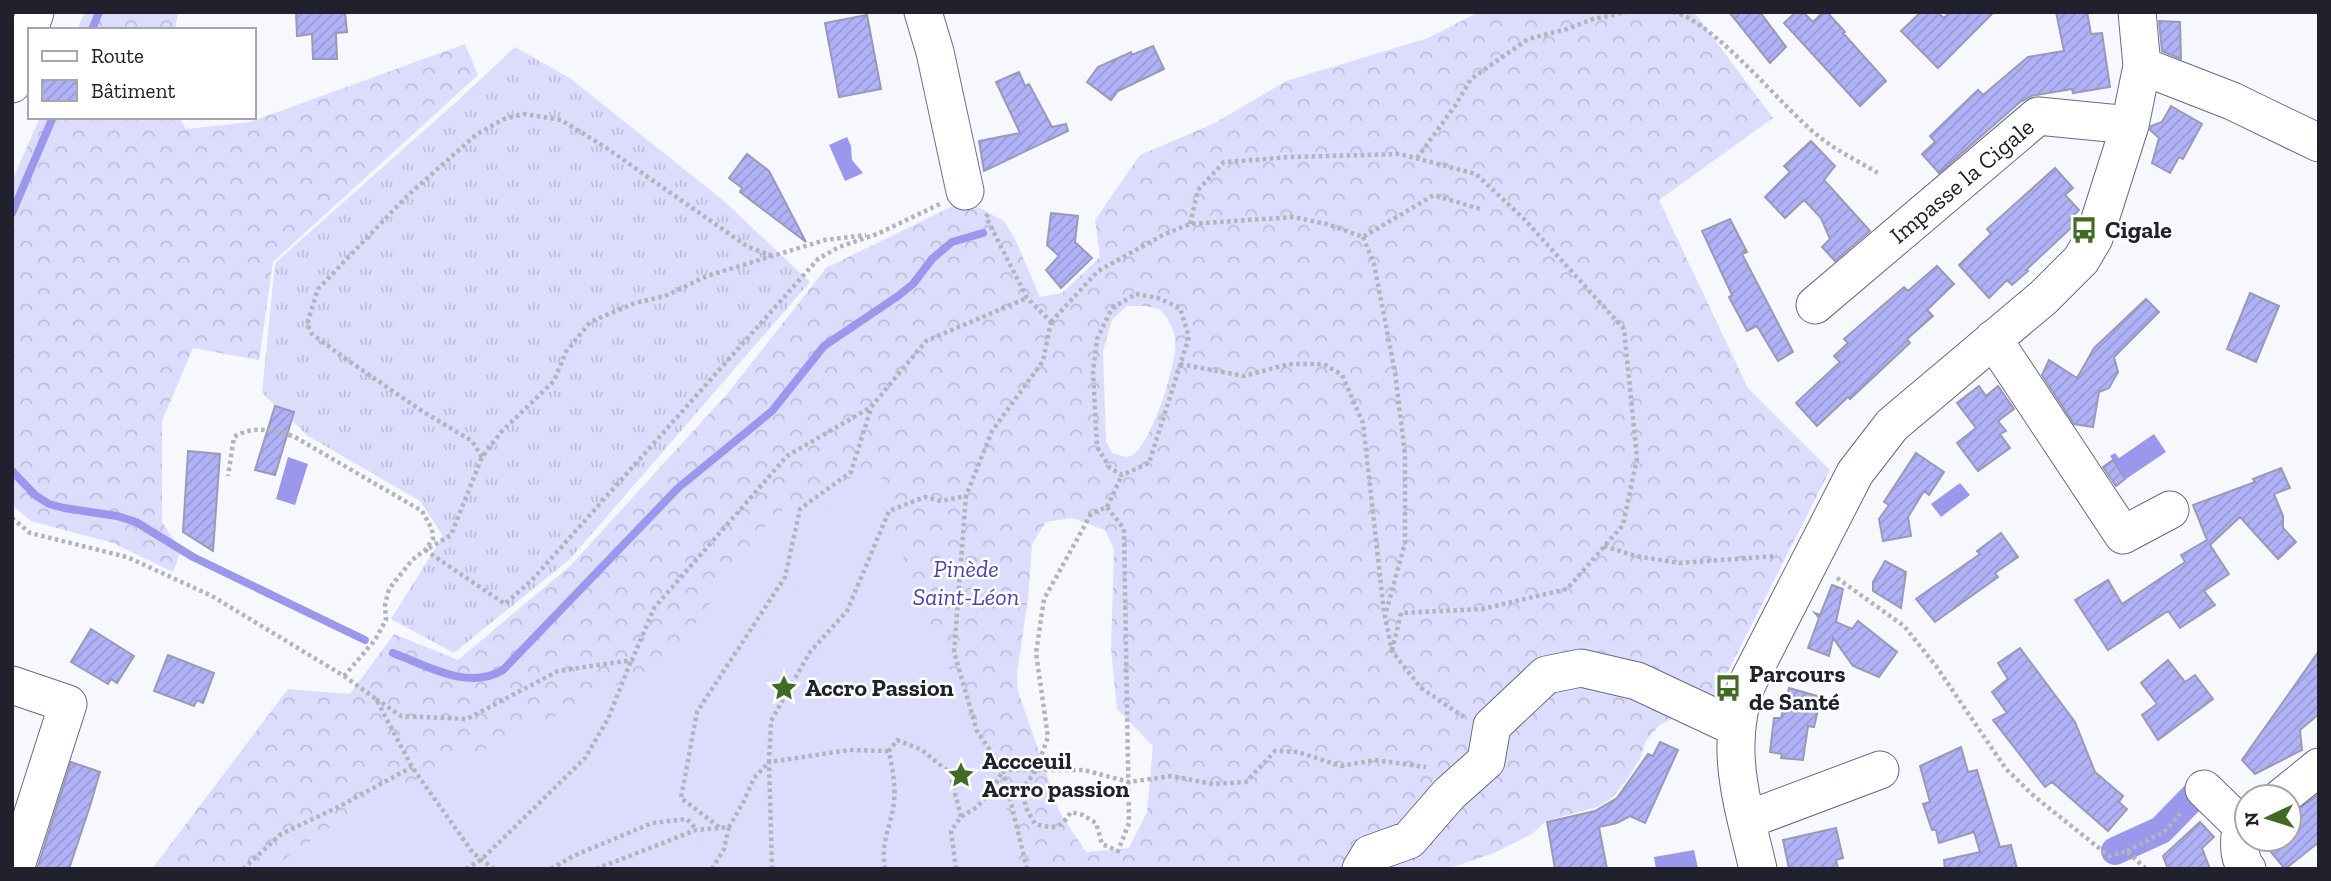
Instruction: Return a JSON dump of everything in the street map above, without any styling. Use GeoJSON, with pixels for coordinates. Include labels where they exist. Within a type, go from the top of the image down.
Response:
{"type":"FeatureCollection","features":[{"type":"Feature","properties":{"kind":"street"},"geometry":{"type":"LineString","coordinates":[[923,12],[935,52],[965,191]]}},
{"type":"Feature","properties":{"kind":"street"},"geometry":{"type":"LineString","coordinates":[[1758,869],[1734,757],[1735,727],[1746,684],[1855,473],[1892,425],[2043,297],[2081,260],[2094,239],[2130,125],[2142,66],[2137,12]]}},
{"type":"Feature","properties":{"kind":"street"},"geometry":{"type":"LineString","coordinates":[[12,84],[28,34]]}},
{"type":"Feature","properties":{"kind":"street"},"geometry":{"type":"LineString","coordinates":[[2142,66],[2232,100],[2319,143]]}},
{"type":"Feature","properties":{"kind":"street","name":"Impasse la Cigale"},"geometry":{"type":"LineString","coordinates":[[1815,305],[2038,116],[2130,125]]}},
{"type":"Feature","properties":{"kind":"street"},"geometry":{"type":"LineString","coordinates":[[1993,339],[2123,535],[2170,510]]}},
{"type":"Feature","properties":{"kind":"street"},"geometry":{"type":"LineString","coordinates":[[1361,869],[1370,854],[1409,840],[1449,794],[1486,761],[1492,726],[1546,675],[1581,668],[1637,681],[1735,727]]}},
{"type":"Feature","properties":{"kind":"street"},"geometry":{"type":"LineString","coordinates":[[12,685],[68,704],[15,869]]}},
{"type":"Feature","properties":{"kind":"street"},"geometry":{"type":"LineString","coordinates":[[2299,783],[2319,766]]}},
{"type":"Feature","properties":{"kind":"street"},"geometry":{"type":"LineString","coordinates":[[1747,820],[1880,770]]}},
{"type":"Feature","properties":{"kind":"street"},"geometry":{"type":"LineString","coordinates":[[2204,789],[2233,816]]}},
{"type":"Feature","properties":{"kind":"street"},"geometry":{"type":"LineString","coordinates":[[2240,853],[2247,869]]}},
{"type":"Feature","properties":{"kind":"path"},"geometry":{"type":"LineString","coordinates":[[1417,159],[1471,79],[1528,38],[1627,12]]}},
{"type":"Feature","properties":{"kind":"path"},"geometry":{"type":"LineString","coordinates":[[1674,12],[1715,37],[1818,136],[1878,173]]}},
{"type":"Feature","properties":{"kind":"path"},"geometry":{"type":"LineString","coordinates":[[482,457],[472,441],[422,411],[343,357],[312,334],[307,324],[317,289],[407,196],[477,134],[504,119],[524,114],[561,120],[605,147],[748,247],[772,256]]}},
{"type":"Feature","properties":{"kind":"path"},"geometry":{"type":"LineString","coordinates":[[1190,224],[1198,190],[1223,162],[1400,154],[1476,174],[1524,219],[1624,329],[1637,458],[1623,524],[1567,589],[1482,610],[1401,612],[1392,651]]}},
{"type":"Feature","properties":{"kind":"path"},"geometry":{"type":"LineString","coordinates":[[425,550],[505,604],[532,580],[818,259],[965,191],[991,210],[986,217],[1027,298],[1051,322]]}},
{"type":"Feature","properties":{"kind":"path"},"geometry":{"type":"LineString","coordinates":[[1363,237],[1434,195],[1480,209]]}},
{"type":"Feature","properties":{"kind":"path"},"geometry":{"type":"LineString","coordinates":[[1027,869],[1003,770],[976,731],[954,652],[966,496],[992,431],[1043,361],[1051,322],[1098,271],[1163,235],[1190,224],[1293,217],[1327,224],[1363,237],[1374,264],[1395,372],[1405,454],[1405,543],[1385,616]]}},
{"type":"Feature","properties":{"kind":"path"},"geometry":{"type":"LineString","coordinates":[[344,677],[375,640],[386,620],[385,605],[389,589],[412,560],[451,535],[482,457],[502,431],[554,381],[566,352],[590,322],[635,303],[665,296],[707,276],[772,256],[825,240],[877,234]]}},
{"type":"Feature","properties":{"kind":"path"},"geometry":{"type":"LineString","coordinates":[[1107,507],[1125,529],[1129,823],[1118,851],[1102,844],[1096,823],[1083,815],[1071,812],[1064,823],[1052,828],[1035,824],[1026,808],[1022,790],[1036,770],[1048,737],[1036,653],[1044,599],[1091,514],[1107,507],[1122,475],[1149,463],[1189,337],[1180,308],[1158,298],[1136,294],[1112,308],[1097,340],[1093,371],[1097,447],[1110,468],[1122,475]]}},
{"type":"Feature","properties":{"kind":"path"},"geometry":{"type":"LineString","coordinates":[[466,869],[482,859],[585,758],[608,719],[654,608],[787,456],[871,407],[926,341],[1027,298]]}},
{"type":"Feature","properties":{"kind":"path"},"geometry":{"type":"LineString","coordinates":[[1180,364],[1244,376],[1289,365],[1324,364],[1342,375],[1363,423],[1385,616],[1392,651],[1422,688],[1467,719],[1492,726]]}},
{"type":"Feature","properties":{"kind":"path"},"geometry":{"type":"LineString","coordinates":[[719,828],[681,798],[697,712],[785,577],[800,509],[851,472],[871,407]]}},
{"type":"Feature","properties":{"kind":"path"},"geometry":{"type":"LineString","coordinates":[[228,476],[234,437],[247,429],[270,430],[293,436],[422,511],[432,529],[433,539],[425,550]]}},
{"type":"Feature","properties":{"kind":"path"},"geometry":{"type":"LineString","coordinates":[[772,869],[769,762],[771,721],[810,652],[848,611],[889,511],[925,497],[940,501],[966,496]]}},
{"type":"Feature","properties":{"kind":"path"},"geometry":{"type":"LineString","coordinates":[[12,518],[30,533],[127,557],[212,596],[344,677],[401,716],[467,719],[558,671],[632,660]]}},
{"type":"Feature","properties":{"kind":"path"},"geometry":{"type":"LineString","coordinates":[[1604,547],[1636,556],[1679,563],[1775,556],[1808,564],[1836,577],[1904,626],[1936,666],[2006,769],[2035,797],[2109,856],[2127,851],[2164,832],[2204,789]]}},
{"type":"Feature","properties":{"kind":"path"},"geometry":{"type":"LineString","coordinates":[[376,699],[412,767],[473,853],[494,869]]}},
{"type":"Feature","properties":{"kind":"path"},"geometry":{"type":"LineString","coordinates":[[885,869],[882,854],[895,796],[889,751],[897,740],[922,750],[950,773],[961,817]]}},
{"type":"Feature","properties":{"kind":"path"},"geometry":{"type":"LineString","coordinates":[[712,869],[724,849],[729,827],[754,778],[769,762],[850,750],[889,751]]}},
{"type":"Feature","properties":{"kind":"path"},"geometry":{"type":"LineString","coordinates":[[1003,770],[1084,770],[1129,782],[1171,776],[1213,784],[1247,782],[1275,751],[1298,752],[1341,766],[1376,760],[1426,766]]}},
{"type":"Feature","properties":{"kind":"path"},"geometry":{"type":"LineString","coordinates":[[243,869],[281,834],[412,767]]}},
{"type":"Feature","properties":{"kind":"path"},"geometry":{"type":"LineString","coordinates":[[956,869],[951,831],[961,817],[977,807],[993,789],[1003,770]]}},
{"type":"Feature","properties":{"kind":"path"},"geometry":{"type":"LineString","coordinates":[[551,869],[573,856],[652,823],[687,818],[696,830]]}},
{"type":"Feature","properties":{"kind":"path"},"geometry":{"type":"LineString","coordinates":[[596,869],[696,830],[729,827]]}},
{"type":"Feature","properties":{"kind":"path"},"geometry":{"type":"LineString","coordinates":[[2127,851],[2146,869]]}},
{"type":"Feature","properties":{"kind":"green space"},"geometry":{"type":"Polygon","coordinates":[[[85,12],[178,12],[175,28],[78,28],[85,12]]]}},
{"type":"Feature","properties":{"kind":"green space","name":"Pinède Saint-Léon"},"geometry":{"type":"Polygon","coordinates":[[[1479,12],[1694,12],[1773,118],[1659,200],[1748,388],[1830,470],[1714,699],[1660,725],[1646,740],[1641,757],[1612,798],[1597,807],[1546,821],[1532,834],[1494,853],[1447,869],[152,869],[288,689],[350,694],[394,634],[458,660],[571,565],[728,393],[826,268],[965,200],[1004,221],[1016,241],[1040,297],[1062,293],[1100,257],[1095,220],[1140,155],[1215,123],[1286,81],[1428,38],[1479,12]],[[1127,306],[1112,320],[1103,351],[1106,441],[1112,453],[1128,457],[1140,448],[1155,419],[1173,364],[1175,338],[1170,323],[1160,310],[1127,306]],[[1072,518],[1046,522],[1032,544],[1028,599],[1017,674],[1018,691],[1060,813],[1086,852],[1129,848],[1147,812],[1153,746],[1117,709],[1111,649],[1114,549],[1105,530],[1072,518]]]}},
{"type":"Feature","properties":{"kind":"green space"},"geometry":{"type":"Polygon","coordinates":[[[465,44],[478,75],[273,262],[259,360],[193,348],[162,421],[162,522],[181,550],[173,572],[113,543],[31,521],[12,505],[12,181],[39,119],[180,119],[186,129],[250,122],[465,44]]]}},
{"type":"Feature","properties":{"kind":"green space"},"geometry":{"type":"Polygon","coordinates":[[[515,47],[571,79],[724,201],[810,282],[570,559],[454,653],[391,619],[443,536],[420,501],[308,436],[262,393],[275,263],[515,47]]]}},
{"type":"Feature","properties":{"kind":"green space","name":"Accro Passion"},"geometry":{"type":"Polygon","coordinates":[[[878,465],[901,551],[978,746],[994,766],[1022,869],[271,869],[366,802],[517,735],[671,658],[773,515],[878,465]]]}},
{"type":"Feature","properties":{"kind":"shaded area"},"geometry":{"type":"Polygon","coordinates":[[[847,137],[852,160],[863,173],[845,181],[829,145],[847,137]]]}},
{"type":"Feature","properties":{"kind":"shaded area"},"geometry":{"type":"Polygon","coordinates":[[[2154,434],[2166,452],[2126,479],[2110,456],[2115,453],[2119,458],[2154,434]]]}},
{"type":"Feature","properties":{"kind":"shaded area"},"geometry":{"type":"Polygon","coordinates":[[[288,457],[308,464],[295,505],[276,499],[288,457]]]}},
{"type":"Feature","properties":{"kind":"shaded area"},"geometry":{"type":"Polygon","coordinates":[[[1960,483],[1970,495],[1941,517],[1931,504],[1960,483]]]}},
{"type":"Feature","properties":{"kind":"shaded area"},"geometry":{"type":"Polygon","coordinates":[[[1694,850],[1698,868],[1656,869],[1654,857],[1694,850]]]}},
{"type":"Feature","properties":{"kind":"building"},"geometry":{"type":"Polygon","coordinates":[[[296,12],[345,12],[347,32],[336,33],[337,59],[313,59],[312,34],[297,36],[296,12]]]}},
{"type":"Feature","properties":{"kind":"building"},"geometry":{"type":"Polygon","coordinates":[[[1729,12],[1760,12],[1786,47],[1770,63],[1729,12]]]}},
{"type":"Feature","properties":{"kind":"building"},"geometry":{"type":"Polygon","coordinates":[[[1796,12],[1803,12],[1813,22],[1823,12],[1827,12],[1886,81],[1860,106],[1784,23],[1796,12]]]}},
{"type":"Feature","properties":{"kind":"building"},"geometry":{"type":"Polygon","coordinates":[[[1921,12],[1937,12],[1944,18],[1950,12],[1994,12],[1938,68],[1901,31],[1921,12]]]}},
{"type":"Feature","properties":{"kind":"building"},"geometry":{"type":"Polygon","coordinates":[[[2056,12],[2087,12],[2091,34],[2102,33],[2110,87],[2073,93],[2072,89],[2031,96],[2020,102],[1939,173],[1922,154],[1935,142],[1930,136],[1978,90],[1983,95],[2028,57],[2064,51],[2056,12]]]}},
{"type":"Feature","properties":{"kind":"building"},"geometry":{"type":"Polygon","coordinates":[[[867,15],[881,89],[839,97],[825,23],[867,15]]]}},
{"type":"Feature","properties":{"kind":"building"},"geometry":{"type":"Polygon","coordinates":[[[2159,21],[2180,22],[2181,59],[2162,51],[2159,21]]]}},
{"type":"Feature","properties":{"kind":"building"},"geometry":{"type":"Polygon","coordinates":[[[1153,46],[1164,69],[1118,91],[1111,100],[1087,82],[1098,67],[1131,52],[1132,55],[1153,46]]]}},
{"type":"Feature","properties":{"kind":"building"},"geometry":{"type":"Polygon","coordinates":[[[1019,72],[1025,86],[1029,84],[1052,127],[1066,124],[1068,131],[984,171],[979,141],[1020,133],[996,82],[1019,72]]]}},
{"type":"Feature","properties":{"kind":"building"},"geometry":{"type":"Polygon","coordinates":[[[2171,106],[2202,124],[2183,159],[2179,157],[2170,173],[2152,163],[2159,138],[2150,130],[2151,126],[2162,122],[2171,106]]]}},
{"type":"Feature","properties":{"kind":"building"},"geometry":{"type":"Polygon","coordinates":[[[1811,141],[1835,166],[1824,180],[1870,231],[1835,261],[1822,247],[1830,239],[1821,218],[1804,200],[1785,218],[1765,197],[1790,172],[1784,166],[1811,141]]]}},
{"type":"Feature","properties":{"kind":"building"},"geometry":{"type":"Polygon","coordinates":[[[747,154],[769,171],[806,242],[740,192],[742,188],[729,178],[747,154]]]}},
{"type":"Feature","properties":{"kind":"building"},"geometry":{"type":"Polygon","coordinates":[[[2055,168],[2073,188],[2065,195],[2079,210],[2070,219],[2074,225],[2012,285],[2007,280],[1989,298],[1959,265],[1991,234],[1987,229],[2055,168]]]}},
{"type":"Feature","properties":{"kind":"building"},"geometry":{"type":"Polygon","coordinates":[[[1051,213],[1078,216],[1075,242],[1092,258],[1061,288],[1046,270],[1059,256],[1047,245],[1051,213]]]}},
{"type":"Feature","properties":{"kind":"building"},"geometry":{"type":"Polygon","coordinates":[[[1730,219],[1747,252],[1742,254],[1793,352],[1778,361],[1757,326],[1747,331],[1729,297],[1732,295],[1702,231],[1730,219]]]}},
{"type":"Feature","properties":{"kind":"building"},"geometry":{"type":"Polygon","coordinates":[[[1937,266],[1954,284],[1927,310],[1933,316],[1907,339],[1910,343],[1817,426],[1796,403],[1840,362],[1834,356],[1848,343],[1844,339],[1904,287],[1908,291],[1937,266]]]}},
{"type":"Feature","properties":{"kind":"building"},"geometry":{"type":"Polygon","coordinates":[[[2250,293],[2279,306],[2256,362],[2227,349],[2250,293]]]}},
{"type":"Feature","properties":{"kind":"building"},"geometry":{"type":"Polygon","coordinates":[[[2146,299],[2159,312],[2114,357],[2118,372],[2109,388],[2099,392],[2093,427],[2074,424],[2042,375],[2049,360],[2077,378],[2094,348],[2146,299]]]}},
{"type":"Feature","properties":{"kind":"building"},"geometry":{"type":"Polygon","coordinates":[[[1979,386],[1986,396],[1998,386],[2014,409],[1998,421],[2006,431],[2000,434],[2010,448],[1978,471],[1957,443],[1976,428],[1957,403],[1979,386]]]}},
{"type":"Feature","properties":{"kind":"building"},"geometry":{"type":"Polygon","coordinates":[[[275,406],[294,412],[275,475],[255,470],[275,406]]]}},
{"type":"Feature","properties":{"kind":"building"},"geometry":{"type":"Polygon","coordinates":[[[188,451],[220,454],[213,551],[183,532],[188,451]]]}},
{"type":"Feature","properties":{"kind":"building"},"geometry":{"type":"Polygon","coordinates":[[[1916,453],[1944,472],[1929,495],[1924,491],[1908,517],[1911,536],[1883,541],[1879,519],[1889,505],[1884,502],[1916,453]]]}},
{"type":"Feature","properties":{"kind":"building"},"geometry":{"type":"Polygon","coordinates":[[[2113,460],[2125,479],[2116,486],[2103,467],[2113,460]]]}},
{"type":"Feature","properties":{"kind":"building"},"geometry":{"type":"Polygon","coordinates":[[[2281,468],[2290,488],[2274,494],[2283,516],[2283,528],[2296,542],[2278,559],[2240,517],[2210,545],[2229,574],[2204,591],[2215,605],[2180,628],[2168,611],[2108,650],[2075,600],[2108,580],[2122,604],[2185,562],[2181,555],[2207,540],[2193,505],[2255,482],[2253,479],[2281,468]]]}},
{"type":"Feature","properties":{"kind":"building"},"geometry":{"type":"Polygon","coordinates":[[[2001,533],[2018,557],[1995,573],[1998,577],[1935,622],[1916,599],[1980,554],[1977,551],[2001,533]]]}},
{"type":"Feature","properties":{"kind":"building"},"geometry":{"type":"Polygon","coordinates":[[[1885,561],[1906,572],[1901,608],[1873,591],[1873,582],[1885,561]]]}},
{"type":"Feature","properties":{"kind":"building"},"geometry":{"type":"Polygon","coordinates":[[[1832,585],[1843,589],[1836,622],[1852,629],[1858,621],[1897,652],[1879,677],[1853,666],[1833,638],[1829,656],[1808,648],[1819,618],[1815,613],[1820,615],[1832,585]]]}},
{"type":"Feature","properties":{"kind":"building"},"geometry":{"type":"Polygon","coordinates":[[[91,629],[134,656],[117,683],[111,679],[108,684],[71,662],[91,629]]]}},
{"type":"Feature","properties":{"kind":"building"},"geometry":{"type":"Polygon","coordinates":[[[2020,648],[2075,722],[2095,772],[2123,796],[2119,802],[2127,809],[2108,831],[2052,782],[2045,787],[1993,720],[2007,713],[1992,692],[2008,679],[1998,663],[2020,648]]]}},
{"type":"Feature","properties":{"kind":"building"},"geometry":{"type":"Polygon","coordinates":[[[2319,651],[2319,714],[2300,730],[2302,750],[2255,774],[2242,760],[2319,651]]]}},
{"type":"Feature","properties":{"kind":"building"},"geometry":{"type":"Polygon","coordinates":[[[168,655],[214,673],[203,703],[197,700],[194,706],[154,691],[168,655]]]}},
{"type":"Feature","properties":{"kind":"building"},"geometry":{"type":"Polygon","coordinates":[[[2168,660],[2185,682],[2195,675],[2213,699],[2158,740],[2142,715],[2157,704],[2141,683],[2168,660]]]}},
{"type":"Feature","properties":{"kind":"building"},"geometry":{"type":"Polygon","coordinates":[[[1789,688],[1821,697],[1814,727],[1808,726],[1803,760],[1781,758],[1782,754],[1770,752],[1774,718],[1781,718],[1789,688]]]}},
{"type":"Feature","properties":{"kind":"building"},"geometry":{"type":"Polygon","coordinates":[[[1660,742],[1678,750],[1645,823],[1630,816],[1617,823],[1599,827],[1607,869],[1555,869],[1547,822],[1595,811],[1617,798],[1648,754],[1653,756],[1660,742]]]}},
{"type":"Feature","properties":{"kind":"building"},"geometry":{"type":"Polygon","coordinates":[[[1961,747],[1968,772],[1977,770],[2000,847],[2011,845],[2017,869],[1945,869],[1944,860],[1980,852],[1974,832],[1939,843],[1936,830],[1932,830],[1923,804],[1930,802],[1920,766],[1961,747]]]}},
{"type":"Feature","properties":{"kind":"building"},"geometry":{"type":"Polygon","coordinates":[[[71,762],[100,772],[90,806],[69,869],[37,869],[71,762]]]}},
{"type":"Feature","properties":{"kind":"building"},"geometry":{"type":"Polygon","coordinates":[[[2319,794],[2319,842],[2285,869],[2272,853],[2303,853],[2303,806],[2319,794]]]}},
{"type":"Feature","properties":{"kind":"building"},"geometry":{"type":"Polygon","coordinates":[[[2200,822],[2214,837],[2202,848],[2210,869],[2168,869],[2163,856],[2200,822]]]}},
{"type":"Feature","properties":{"kind":"building"},"geometry":{"type":"Polygon","coordinates":[[[1836,828],[1843,858],[1836,860],[1838,869],[1789,869],[1783,840],[1836,828]]]}},
{"type":"Feature","properties":{"kind":"waterway"},"geometry":{"type":"LineString","coordinates":[[93,28],[99,12]]}},
{"type":"Feature","properties":{"kind":"waterway"},"geometry":{"type":"LineString","coordinates":[[12,213],[52,119]]}},
{"type":"Feature","properties":{"kind":"waterway"},"geometry":{"type":"LineString","coordinates":[[393,653],[434,670],[462,677],[490,676],[503,670],[678,488],[772,411],[824,346],[913,284],[932,259],[952,242],[983,233]]}},
{"type":"Feature","properties":{"kind":"waterway"},"geometry":{"type":"LineString","coordinates":[[12,471],[35,495],[49,504],[136,522],[193,557],[365,640]]}},
{"type":"Feature","properties":{"kind":"waterway"},"geometry":{"type":"LineString","coordinates":[[2115,851],[2161,830],[2195,795]]}},
{"type":"Feature","properties":{"kind":"place","name":"Cigale"},"geometry":{"type":"Point","coordinates":[2084,230]}},
{"type":"Feature","properties":{"kind":"place","name":"Accro Passion"},"geometry":{"type":"Point","coordinates":[784,688]}},
{"type":"Feature","properties":{"kind":"place","name":"Parcours de Santé"},"geometry":{"type":"Point","coordinates":[1728,688]}},
{"type":"Feature","properties":{"kind":"place","name":"Accceuil Acrro passion"},"geometry":{"type":"Point","coordinates":[961,775]}}]}
